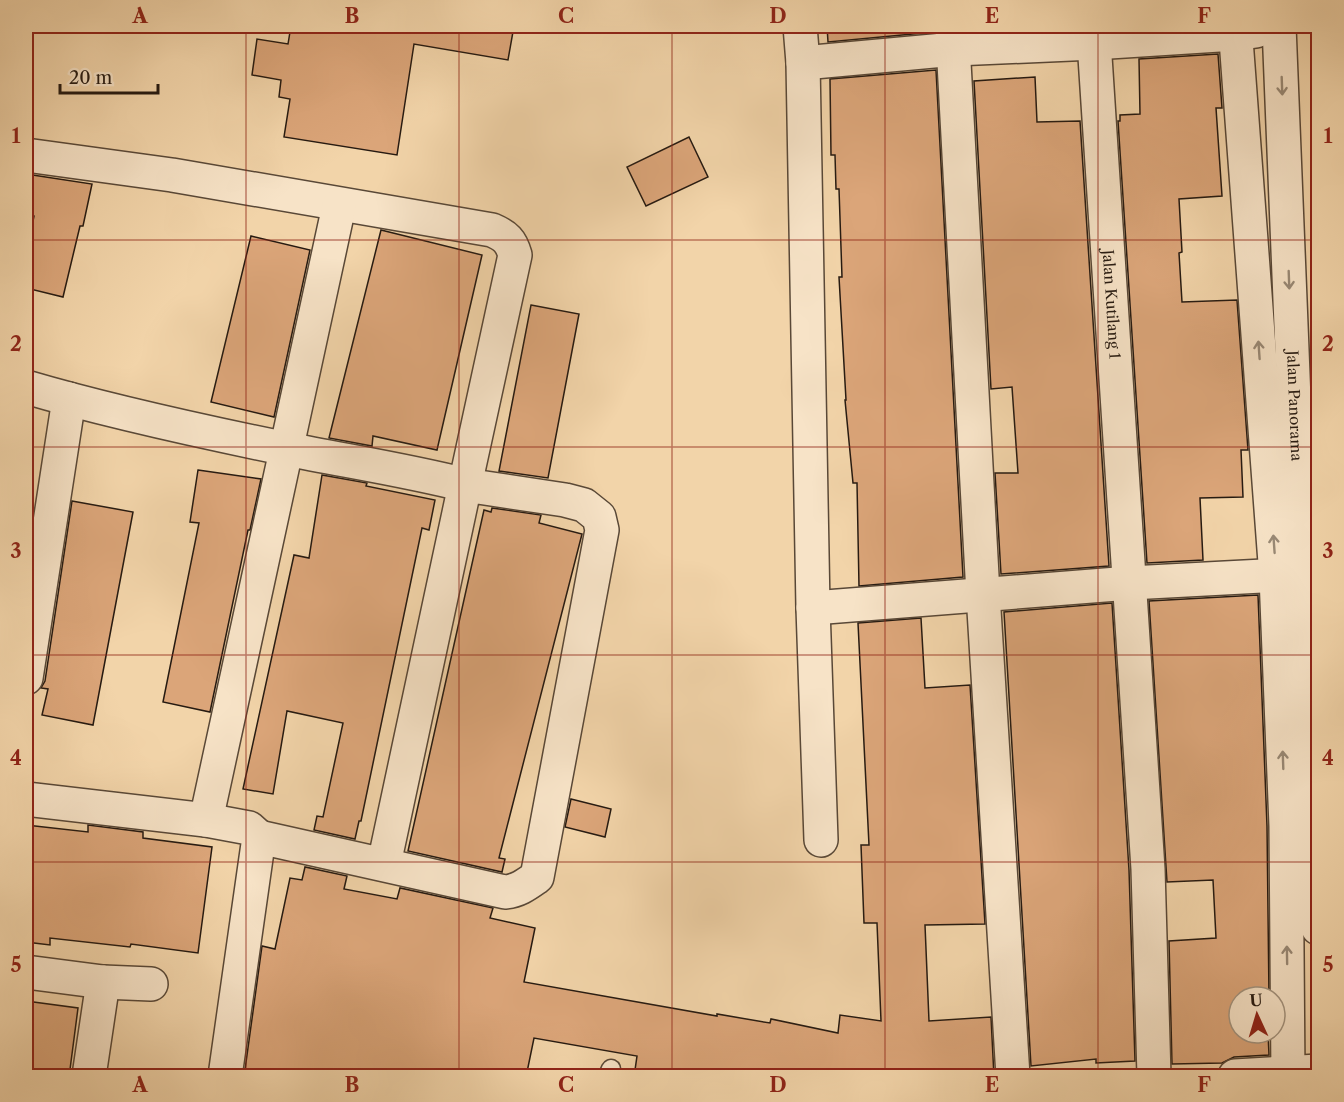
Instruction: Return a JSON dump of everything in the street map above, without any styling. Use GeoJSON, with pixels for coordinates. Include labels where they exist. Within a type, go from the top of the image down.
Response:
{"type":"FeatureCollection","features":[{"type":"Feature","properties":{"kind":"street"},"geometry":{"type":"LineString","coordinates":[[800,26],[803,63],[813,608],[821,840]]}},
{"type":"Feature","properties":{"kind":"street"},"geometry":{"type":"LineString","coordinates":[[803,63],[953,37],[1235,30],[1287,26]]}},
{"type":"Feature","properties":{"kind":"street","name":"Jalan Panorama"},"geometry":{"type":"LineString","coordinates":[[1287,26],[1298,574],[1318,928]]}},
{"type":"Feature","properties":{"kind":"street"},"geometry":{"type":"LineString","coordinates":[[1235,30],[1298,574],[1286,826],[1298,1074],[1235,1077]]}},
{"type":"Feature","properties":{"kind":"street","name":"Jalan Kutilang 1"},"geometry":{"type":"LineString","coordinates":[[1094,34],[1148,869],[1154,1077]]}},
{"type":"Feature","properties":{"kind":"street"},"geometry":{"type":"LineString","coordinates":[[953,37],[983,594],[1013,1077]]}},
{"type":"Feature","properties":{"kind":"street"},"geometry":{"type":"LineString","coordinates":[[26,155],[172,175],[339,206],[492,230],[505,235],[511,243],[515,255],[384,864]]}},
{"type":"Feature","properties":{"kind":"street"},"geometry":{"type":"LineString","coordinates":[[206,820],[339,206]]}},
{"type":"Feature","properties":{"kind":"street"},"geometry":{"type":"LineString","coordinates":[[26,387],[286,449],[417,472],[465,485],[565,500],[584,505],[599,518],[602,530],[537,877],[526,885],[506,892],[466,884],[259,837],[249,828],[206,820],[26,800]]}},
{"type":"Feature","properties":{"kind":"street"},"geometry":{"type":"LineString","coordinates":[[26,678],[69,399]]}},
{"type":"Feature","properties":{"kind":"street"},"geometry":{"type":"LineString","coordinates":[[813,608],[1130,583],[1298,574]]}},
{"type":"Feature","properties":{"kind":"street"},"geometry":{"type":"LineString","coordinates":[[225,1077],[259,837]]}},
{"type":"Feature","properties":{"kind":"street"},"geometry":{"type":"LineString","coordinates":[[26,972],[103,982],[151,984]]}},
{"type":"Feature","properties":{"kind":"street"},"geometry":{"type":"LineString","coordinates":[[89,1077],[103,982]]}},
{"type":"Feature","properties":{"kind":"building"},"geometry":{"type":"Polygon","coordinates":[[[291,26],[514,26],[508,60],[414,44],[397,155],[284,137],[290,99],[279,97],[281,80],[252,75],[257,39],[288,44],[291,26]]]}},
{"type":"Feature","properties":{"kind":"building"},"geometry":{"type":"Polygon","coordinates":[[[827,26],[934,26],[934,32],[828,42],[827,26]]]}},
{"type":"Feature","properties":{"kind":"building"},"geometry":{"type":"Polygon","coordinates":[[[1218,54],[1222,108],[1216,108],[1222,196],[1179,199],[1182,252],[1179,253],[1182,302],[1237,300],[1248,450],[1241,450],[1243,497],[1200,498],[1203,560],[1147,563],[1118,121],[1120,121],[1120,115],[1140,114],[1139,59],[1218,54]]]}},
{"type":"Feature","properties":{"kind":"building"},"geometry":{"type":"Polygon","coordinates":[[[936,70],[963,577],[859,586],[857,483],[853,483],[845,400],[839,277],[842,277],[839,189],[836,189],[835,155],[831,155],[830,79],[936,70]]]}},
{"type":"Feature","properties":{"kind":"building"},"geometry":{"type":"Polygon","coordinates":[[[1035,77],[1037,122],[1080,121],[1109,566],[1001,574],[995,473],[1018,473],[1012,387],[991,389],[974,81],[1035,77]]]}},
{"type":"Feature","properties":{"kind":"building"},"geometry":{"type":"Polygon","coordinates":[[[689,137],[708,177],[646,206],[627,167],[689,137]]]}},
{"type":"Feature","properties":{"kind":"building"},"geometry":{"type":"Polygon","coordinates":[[[26,174],[92,184],[63,297],[26,288],[26,255],[34,216],[26,214],[26,174]]]}},
{"type":"Feature","properties":{"kind":"building"},"geometry":{"type":"Polygon","coordinates":[[[381,230],[482,255],[437,450],[373,436],[372,446],[329,438],[381,230]]]}},
{"type":"Feature","properties":{"kind":"building"},"geometry":{"type":"Polygon","coordinates":[[[251,236],[310,250],[274,417],[211,402],[251,236]]]}},
{"type":"Feature","properties":{"kind":"building"},"geometry":{"type":"Polygon","coordinates":[[[531,305],[579,314],[548,478],[499,471],[531,305]]]}},
{"type":"Feature","properties":{"kind":"building"},"geometry":{"type":"Polygon","coordinates":[[[198,470],[261,479],[210,712],[163,702],[199,523],[190,522],[198,470]]]}},
{"type":"Feature","properties":{"kind":"building"},"geometry":{"type":"Polygon","coordinates":[[[322,475],[367,483],[366,486],[435,500],[429,530],[422,528],[361,821],[359,821],[355,839],[314,830],[317,816],[323,817],[343,723],[287,711],[273,794],[243,789],[294,555],[309,558],[322,475]]]}},
{"type":"Feature","properties":{"kind":"building"},"geometry":{"type":"Polygon","coordinates":[[[72,501],[133,512],[93,725],[42,715],[48,689],[41,688],[45,681],[72,501]]]}},
{"type":"Feature","properties":{"kind":"building"},"geometry":{"type":"Polygon","coordinates":[[[492,508],[541,515],[539,523],[582,534],[499,858],[505,859],[502,872],[408,851],[484,510],[491,512],[492,508]]]}},
{"type":"Feature","properties":{"kind":"building"},"geometry":{"type":"Polygon","coordinates":[[[1258,595],[1267,826],[1269,985],[1227,985],[1227,1045],[1269,1045],[1269,1055],[1234,1057],[1222,1063],[1172,1064],[1169,941],[1216,938],[1213,880],[1167,882],[1149,601],[1258,595]]]}},
{"type":"Feature","properties":{"kind":"building"},"geometry":{"type":"Polygon","coordinates":[[[1112,603],[1129,870],[1135,1061],[1096,1063],[1096,1059],[1031,1066],[1004,612],[1112,603]]]}},
{"type":"Feature","properties":{"kind":"building"},"geometry":{"type":"Polygon","coordinates":[[[921,618],[925,688],[970,685],[985,924],[925,925],[929,1021],[991,1017],[994,1077],[634,1077],[637,1056],[534,1038],[526,1077],[244,1077],[262,946],[275,949],[290,878],[302,880],[305,867],[347,876],[344,889],[397,899],[400,888],[493,908],[490,918],[535,928],[524,982],[717,1016],[717,1014],[770,1023],[771,1019],[838,1033],[840,1015],[881,1021],[877,923],[864,923],[861,845],[869,845],[858,623],[921,618]]]}},
{"type":"Feature","properties":{"kind":"building"},"geometry":{"type":"Polygon","coordinates":[[[571,799],[611,809],[605,837],[565,827],[571,799]]]}},
{"type":"Feature","properties":{"kind":"building"},"geometry":{"type":"Polygon","coordinates":[[[26,825],[88,832],[88,825],[143,832],[143,838],[212,847],[198,953],[131,944],[130,947],[50,938],[50,945],[26,942],[26,825]]]}},
{"type":"Feature","properties":{"kind":"building"},"geometry":{"type":"Polygon","coordinates":[[[26,1001],[78,1008],[69,1077],[26,1077],[26,1001]]]}}]}
